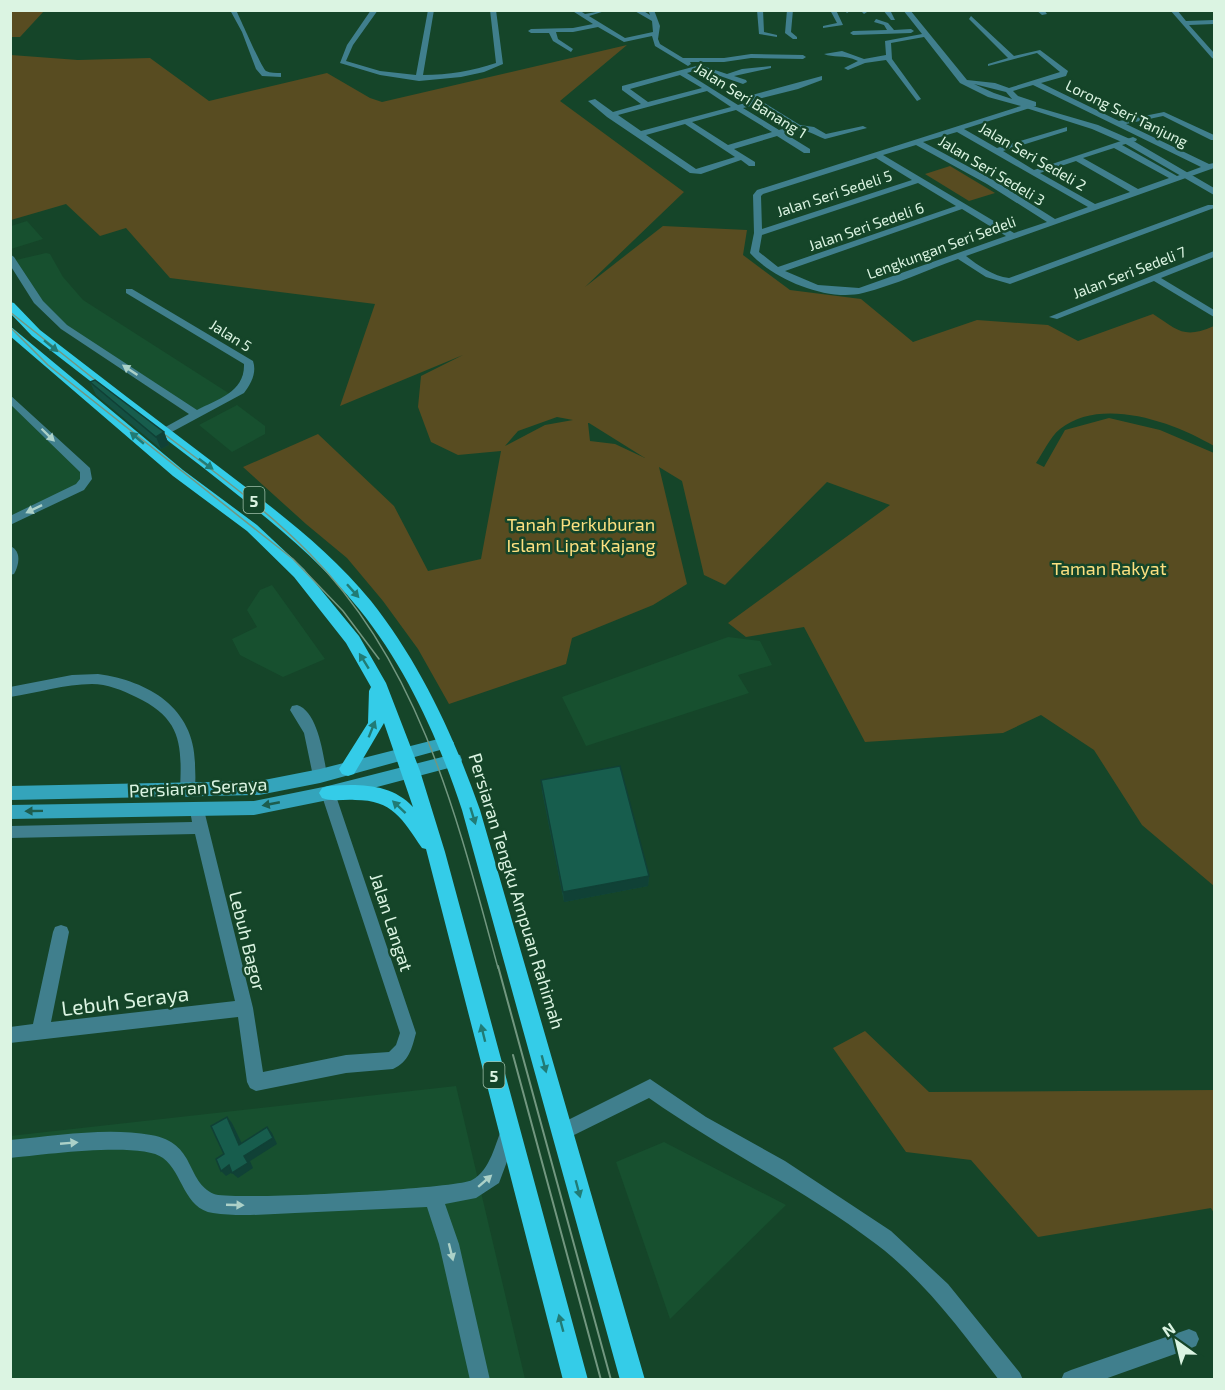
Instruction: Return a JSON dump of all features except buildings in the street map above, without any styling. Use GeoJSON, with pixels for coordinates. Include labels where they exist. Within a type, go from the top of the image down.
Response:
{"type":"FeatureCollection","features":[{"type":"Feature","properties":{"kind":"highway","name":"Persiaran Tengku Ampuan Rahimah"},"geometry":{"type":"LineString","coordinates":[[10,305],[36,333],[265,509],[326,561],[366,606],[416,681],[450,751],[471,810],[633,1380]]}},
{"type":"Feature","properties":{"kind":"highway","name":"5"},"geometry":{"type":"LineString","coordinates":[[10,329],[41,358],[178,473],[274,548],[299,573],[353,640],[360,656],[378,683],[436,852],[576,1380]]}},
{"type":"Feature","properties":{"kind":"highway"},"geometry":{"type":"LineString","coordinates":[[348,769],[376,723],[378,683]]}},
{"type":"Feature","properties":{"kind":"highway"},"geometry":{"type":"LineString","coordinates":[[328,793],[352,792],[381,796],[395,801],[436,852]]}},
{"type":"Feature","properties":{"kind":"main road","name":"Persiaran Seraya"},"geometry":{"type":"LineString","coordinates":[[10,812],[254,808],[328,793],[407,762],[450,751]]}},
{"type":"Feature","properties":{"kind":"main road","name":"Persiaran Seraya"},"geometry":{"type":"LineString","coordinates":[[10,793],[259,788],[348,769],[407,762]]}},
{"type":"Feature","properties":{"kind":"main road"},"geometry":{"type":"LineString","coordinates":[[69,811],[76,792]]}},
{"type":"Feature","properties":{"kind":"street"},"geometry":{"type":"LineString","coordinates":[[233,10],[258,68],[265,74],[278,75]]}},
{"type":"Feature","properties":{"kind":"street"},"geometry":{"type":"LineString","coordinates":[[375,10],[350,45],[342,62],[419,79],[460,74],[500,64],[493,10]]}},
{"type":"Feature","properties":{"kind":"street"},"geometry":{"type":"LineString","coordinates":[[419,79],[431,10]]}},
{"type":"Feature","properties":{"kind":"street"},"geometry":{"type":"LineString","coordinates":[[574,10],[624,40],[656,33]]}},
{"type":"Feature","properties":{"kind":"street"},"geometry":{"type":"LineString","coordinates":[[583,16],[605,10]]}},
{"type":"Feature","properties":{"kind":"street"},"geometry":{"type":"LineString","coordinates":[[636,10],[654,20]]}},
{"type":"Feature","properties":{"kind":"street"},"geometry":{"type":"LineString","coordinates":[[651,10],[657,45],[696,68]]}},
{"type":"Feature","properties":{"kind":"street"},"geometry":{"type":"LineString","coordinates":[[760,10],[759,30],[765,35]]}},
{"type":"Feature","properties":{"kind":"street"},"geometry":{"type":"LineString","coordinates":[[790,10],[788,33],[795,38]]}},
{"type":"Feature","properties":{"kind":"street"},"geometry":{"type":"LineString","coordinates":[[825,27],[841,24],[833,10]]}},
{"type":"Feature","properties":{"kind":"street"},"geometry":{"type":"LineString","coordinates":[[886,10],[894,19]]}},
{"type":"Feature","properties":{"kind":"street"},"geometry":{"type":"LineString","coordinates":[[906,10],[959,78],[991,95],[1031,105],[1130,140],[1190,173],[1215,192]]}},
{"type":"Feature","properties":{"kind":"street"},"geometry":{"type":"LineString","coordinates":[[1173,10],[1203,39],[1215,57]]}},
{"type":"Feature","properties":{"kind":"street"},"geometry":{"type":"LineString","coordinates":[[971,18],[1012,58]]}},
{"type":"Feature","properties":{"kind":"street"},"geometry":{"type":"LineString","coordinates":[[876,21],[886,24],[892,31]]}},
{"type":"Feature","properties":{"kind":"street"},"geometry":{"type":"LineString","coordinates":[[1184,23],[1215,22]]}},
{"type":"Feature","properties":{"kind":"street"},"geometry":{"type":"LineString","coordinates":[[531,31],[573,30],[598,25]]}},
{"type":"Feature","properties":{"kind":"street"},"geometry":{"type":"LineString","coordinates":[[552,30],[555,40],[571,50]]}},
{"type":"Feature","properties":{"kind":"street"},"geometry":{"type":"LineString","coordinates":[[854,33],[892,31],[924,33]]}},
{"type":"Feature","properties":{"kind":"street"},"geometry":{"type":"LineString","coordinates":[[918,99],[888,58],[887,42],[924,33]]}},
{"type":"Feature","properties":{"kind":"street"},"geometry":{"type":"LineString","coordinates":[[754,38],[765,35],[774,36]]}},
{"type":"Feature","properties":{"kind":"street"},"geometry":{"type":"LineString","coordinates":[[990,65],[1038,51],[1064,73],[1009,90]]}},
{"type":"Feature","properties":{"kind":"street"},"geometry":{"type":"LineString","coordinates":[[827,54],[850,53],[862,61]]}},
{"type":"Feature","properties":{"kind":"street"},"geometry":{"type":"LineString","coordinates":[[681,60],[724,60],[751,56],[803,57]]}},
{"type":"Feature","properties":{"kind":"street"},"geometry":{"type":"LineString","coordinates":[[848,68],[862,61],[888,58]]}},
{"type":"Feature","properties":{"kind":"street"},"geometry":{"type":"LineString","coordinates":[[729,76],[742,71],[769,67]]}},
{"type":"Feature","properties":{"kind":"street"},"geometry":{"type":"LineString","coordinates":[[647,105],[625,88],[696,68],[706,68],[743,82]]}},
{"type":"Feature","properties":{"kind":"street","name":"Jalan Seri Banang 1"},"geometry":{"type":"LineString","coordinates":[[681,72],[807,151]]}},
{"type":"Feature","properties":{"kind":"street"},"geometry":{"type":"LineString","coordinates":[[798,127],[754,99],[819,78]]}},
{"type":"Feature","properties":{"kind":"street"},"geometry":{"type":"LineString","coordinates":[[959,78],[1009,90],[1016,98],[1031,105]]}},
{"type":"Feature","properties":{"kind":"street","name":"Lorong Seri Tanjung"},"geometry":{"type":"LineString","coordinates":[[1035,82],[1211,166]]}},
{"type":"Feature","properties":{"kind":"street"},"geometry":{"type":"LineString","coordinates":[[610,115],[707,89]]}},
{"type":"Feature","properties":{"kind":"street"},"geometry":{"type":"LineString","coordinates":[[592,101],[693,171],[698,172],[742,157]]}},
{"type":"Feature","properties":{"kind":"street"},"geometry":{"type":"LineString","coordinates":[[639,134],[757,102]]}},
{"type":"Feature","properties":{"kind":"street","name":"Lengkungan Seri Sedeli"},"geometry":{"type":"LineString","coordinates":[[1031,105],[760,192],[757,195],[758,233],[754,254],[777,271],[801,284],[849,292],[860,291],[1211,166]]}},
{"type":"Feature","properties":{"kind":"street"},"geometry":{"type":"LineString","coordinates":[[1120,123],[1164,114],[1215,138]]}},
{"type":"Feature","properties":{"kind":"street"},"geometry":{"type":"LineString","coordinates":[[686,121],[752,164]]}},
{"type":"Feature","properties":{"kind":"street"},"geometry":{"type":"LineString","coordinates":[[727,148],[798,127],[811,129],[825,137],[845,128],[863,128]]}},
{"type":"Feature","properties":{"kind":"street","name":"Jalan Seri Sedeli 2"},"geometry":{"type":"LineString","coordinates":[[958,129],[1094,207]]}},
{"type":"Feature","properties":{"kind":"street"},"geometry":{"type":"LineString","coordinates":[[996,151],[1064,129]]}},
{"type":"Feature","properties":{"kind":"street"},"geometry":{"type":"LineString","coordinates":[[1203,133],[1215,129]]}},
{"type":"Feature","properties":{"kind":"street"},"geometry":{"type":"LineString","coordinates":[[1035,172],[1130,140]]}},
{"type":"Feature","properties":{"kind":"street","name":"Jalan Seri Sedeli 3"},"geometry":{"type":"LineString","coordinates":[[917,142],[990,182],[1052,221]]}},
{"type":"Feature","properties":{"kind":"street"},"geometry":{"type":"LineString","coordinates":[[1115,145],[1175,178]]}},
{"type":"Feature","properties":{"kind":"street"},"geometry":{"type":"LineString","coordinates":[[877,155],[1012,236]]}},
{"type":"Feature","properties":{"kind":"street"},"geometry":{"type":"LineString","coordinates":[[1077,158],[1136,192]]}},
{"type":"Feature","properties":{"kind":"street"},"geometry":{"type":"LineString","coordinates":[[1190,173],[1215,182]]}},
{"type":"Feature","properties":{"kind":"street","name":"Jalan Seri Sedeli 5"},"geometry":{"type":"LineString","coordinates":[[758,233],[918,180]]}},
{"type":"Feature","properties":{"kind":"street","name":"Jalan Seri Sedeli 6"},"geometry":{"type":"LineString","coordinates":[[777,271],[963,206]]}},
{"type":"Feature","properties":{"kind":"street"},"geometry":{"type":"LineString","coordinates":[[958,255],[999,281],[1010,281],[1211,207]]}},
{"type":"Feature","properties":{"kind":"street","name":"Jalan Seri Sedeli 7"},"geometry":{"type":"LineString","coordinates":[[1054,317],[1215,254]]}},
{"type":"Feature","properties":{"kind":"street"},"geometry":{"type":"LineString","coordinates":[[10,257],[39,303],[64,327],[196,414]]}},
{"type":"Feature","properties":{"kind":"street"},"geometry":{"type":"LineString","coordinates":[[1204,258],[1215,264]]}},
{"type":"Feature","properties":{"kind":"street"},"geometry":{"type":"LineString","coordinates":[[1155,278],[1215,314]]}},
{"type":"Feature","properties":{"kind":"street","name":"Jalan 5"},"geometry":{"type":"LineString","coordinates":[[129,291],[249,363],[250,366],[243,387],[164,432]]}},
{"type":"Feature","properties":{"kind":"street"},"geometry":{"type":"LineString","coordinates":[[10,398],[86,471],[86,480],[80,487],[10,521]]}},
{"type":"Feature","properties":{"kind":"street"},"geometry":{"type":"LineString","coordinates":[[10,550],[13,561],[10,571]]}},
{"type":"Feature","properties":{"kind":"street"},"geometry":{"type":"LineString","coordinates":[[10,692],[90,679],[110,680],[165,705],[177,717],[188,750],[187,791]]}},
{"type":"Feature","properties":{"kind":"street"},"geometry":{"type":"LineString","coordinates":[[297,710],[305,719],[314,740],[320,776]]}},
{"type":"Feature","properties":{"kind":"street","name":"Jalan Langat"},"geometry":{"type":"LineString","coordinates":[[256,1082],[346,1064],[393,1060],[403,1050],[408,1033],[328,793]]}},
{"type":"Feature","properties":{"kind":"street","name":"Lebuh Bagor"},"geometry":{"type":"LineString","coordinates":[[197,810],[245,1008],[256,1082]]}},
{"type":"Feature","properties":{"kind":"street"},"geometry":{"type":"LineString","coordinates":[[10,832],[200,828]]}},
{"type":"Feature","properties":{"kind":"street"},"geometry":{"type":"LineString","coordinates":[[39,1032],[61,932]]}},
{"type":"Feature","properties":{"kind":"street","name":"Lebuh Seraya"},"geometry":{"type":"LineString","coordinates":[[10,1035],[245,1008]]}},
{"type":"Feature","properties":{"kind":"street"},"geometry":{"type":"LineString","coordinates":[[562,1132],[650,1088],[700,1123],[778,1168],[884,1238],[941,1291],[1013,1380]]}},
{"type":"Feature","properties":{"kind":"street"},"geometry":{"type":"LineString","coordinates":[[10,1149],[106,1140],[153,1144],[168,1150],[180,1161],[193,1189],[212,1204],[266,1205],[433,1197],[476,1189],[492,1176],[509,1132]]}},
{"type":"Feature","properties":{"kind":"street"},"geometry":{"type":"LineString","coordinates":[[433,1197],[449,1244],[480,1380]]}},
{"type":"Feature","properties":{"kind":"street"},"geometry":{"type":"LineString","coordinates":[[1071,1380],[1189,1339]]}},
{"type":"Feature","properties":{"kind":"shaded area"},"geometry":{"type":"Polygon","coordinates":[[[27,221],[43,239],[11,249],[11,226],[27,221]]]}},
{"type":"Feature","properties":{"kind":"shaded area"},"geometry":{"type":"Polygon","coordinates":[[[50,254],[63,277],[83,300],[230,394],[197,411],[67,326],[44,303],[16,260],[50,254]]]}},
{"type":"Feature","properties":{"kind":"shaded area"},"geometry":{"type":"Polygon","coordinates":[[[10,403],[81,472],[83,479],[78,486],[10,519],[10,403]]]}},
{"type":"Feature","properties":{"kind":"shaded area"},"geometry":{"type":"Polygon","coordinates":[[[237,405],[265,426],[265,434],[232,452],[199,425],[237,405]]]}},
{"type":"Feature","properties":{"kind":"shaded area"},"geometry":{"type":"Polygon","coordinates":[[[272,585],[325,659],[283,677],[240,655],[232,639],[257,627],[247,610],[260,590],[272,585]]]}},
{"type":"Feature","properties":{"kind":"shaded area"},"geometry":{"type":"Polygon","coordinates":[[[728,637],[760,641],[772,665],[738,675],[749,693],[586,746],[562,697],[728,637]]]}},
{"type":"Feature","properties":{"kind":"shaded area"},"geometry":{"type":"Polygon","coordinates":[[[456,1086],[525,1379],[11,1379],[10,1136],[456,1086]]]}},
{"type":"Feature","properties":{"kind":"shaded area"},"geometry":{"type":"Polygon","coordinates":[[[664,1142],[786,1205],[670,1319],[616,1162],[664,1142]]]}},
{"type":"Feature","properties":{"kind":"green space"},"geometry":{"type":"Polygon","coordinates":[[[10,11],[44,11],[20,37],[11,37],[10,11]]]}},
{"type":"Feature","properties":{"kind":"green space"},"geometry":{"type":"Polygon","coordinates":[[[627,45],[560,101],[684,192],[585,287],[663,226],[747,230],[743,255],[790,290],[861,299],[913,342],[977,320],[1048,325],[1078,341],[1153,314],[1182,331],[1195,332],[1214,326],[1214,446],[1159,421],[1137,416],[1096,414],[1077,419],[1056,432],[1036,463],[1044,467],[1065,430],[1109,418],[1160,430],[1214,453],[1214,886],[1142,825],[1094,750],[1041,715],[1003,733],[865,742],[804,627],[746,637],[728,623],[890,505],[827,482],[725,585],[704,575],[682,481],[659,467],[687,584],[653,605],[572,638],[566,664],[449,704],[418,649],[383,601],[347,558],[243,467],[318,434],[394,506],[428,571],[481,559],[501,451],[458,455],[431,442],[418,407],[421,376],[463,355],[340,406],[375,304],[170,278],[126,228],[100,236],[66,204],[11,220],[11,55],[78,60],[150,58],[209,101],[327,73],[370,98],[382,102],[627,45]],[[557,417],[518,431],[505,446],[545,425],[573,420],[557,417]],[[589,423],[590,441],[615,444],[645,458],[589,423]]]}},
{"type":"Feature","properties":{"kind":"green space"},"geometry":{"type":"Polygon","coordinates":[[[950,166],[995,193],[969,201],[925,174],[950,166]]]}},
{"type":"Feature","properties":{"kind":"green space"},"geometry":{"type":"Polygon","coordinates":[[[865,1031],[929,1092],[1214,1090],[1214,1213],[1211,1208],[1038,1237],[971,1160],[906,1152],[833,1048],[865,1031]]]}},
{"type":"Feature","properties":{"kind":"tram line"},"geometry":{"type":"LineString","coordinates":[[10,312],[109,391]]}},
{"type":"Feature","properties":{"kind":"tram line"},"geometry":{"type":"LineString","coordinates":[[10,327],[48,365],[293,559],[343,611],[379,659]]}},
{"type":"Feature","properties":{"kind":"tram line"},"geometry":{"type":"LineString","coordinates":[[151,424],[233,486],[292,536],[348,598],[381,645],[408,695],[431,748],[467,857],[498,968]]}},
{"type":"Feature","properties":{"kind":"tram line"},"geometry":{"type":"LineString","coordinates":[[498,966],[611,1380]]}},
{"type":"Feature","properties":{"kind":"tram line"},"geometry":{"type":"LineString","coordinates":[[513,1055],[601,1380]]}},
{"type":"Feature","properties":{"kind":"park label","name":"Tanah Perkuburan Islam Lipat Kajang"},"geometry":{"type":"Point","coordinates":[581,534]}},
{"type":"Feature","properties":{"kind":"park label","name":"Taman Rakyat"},"geometry":{"type":"Point","coordinates":[1109,568]}}]}
